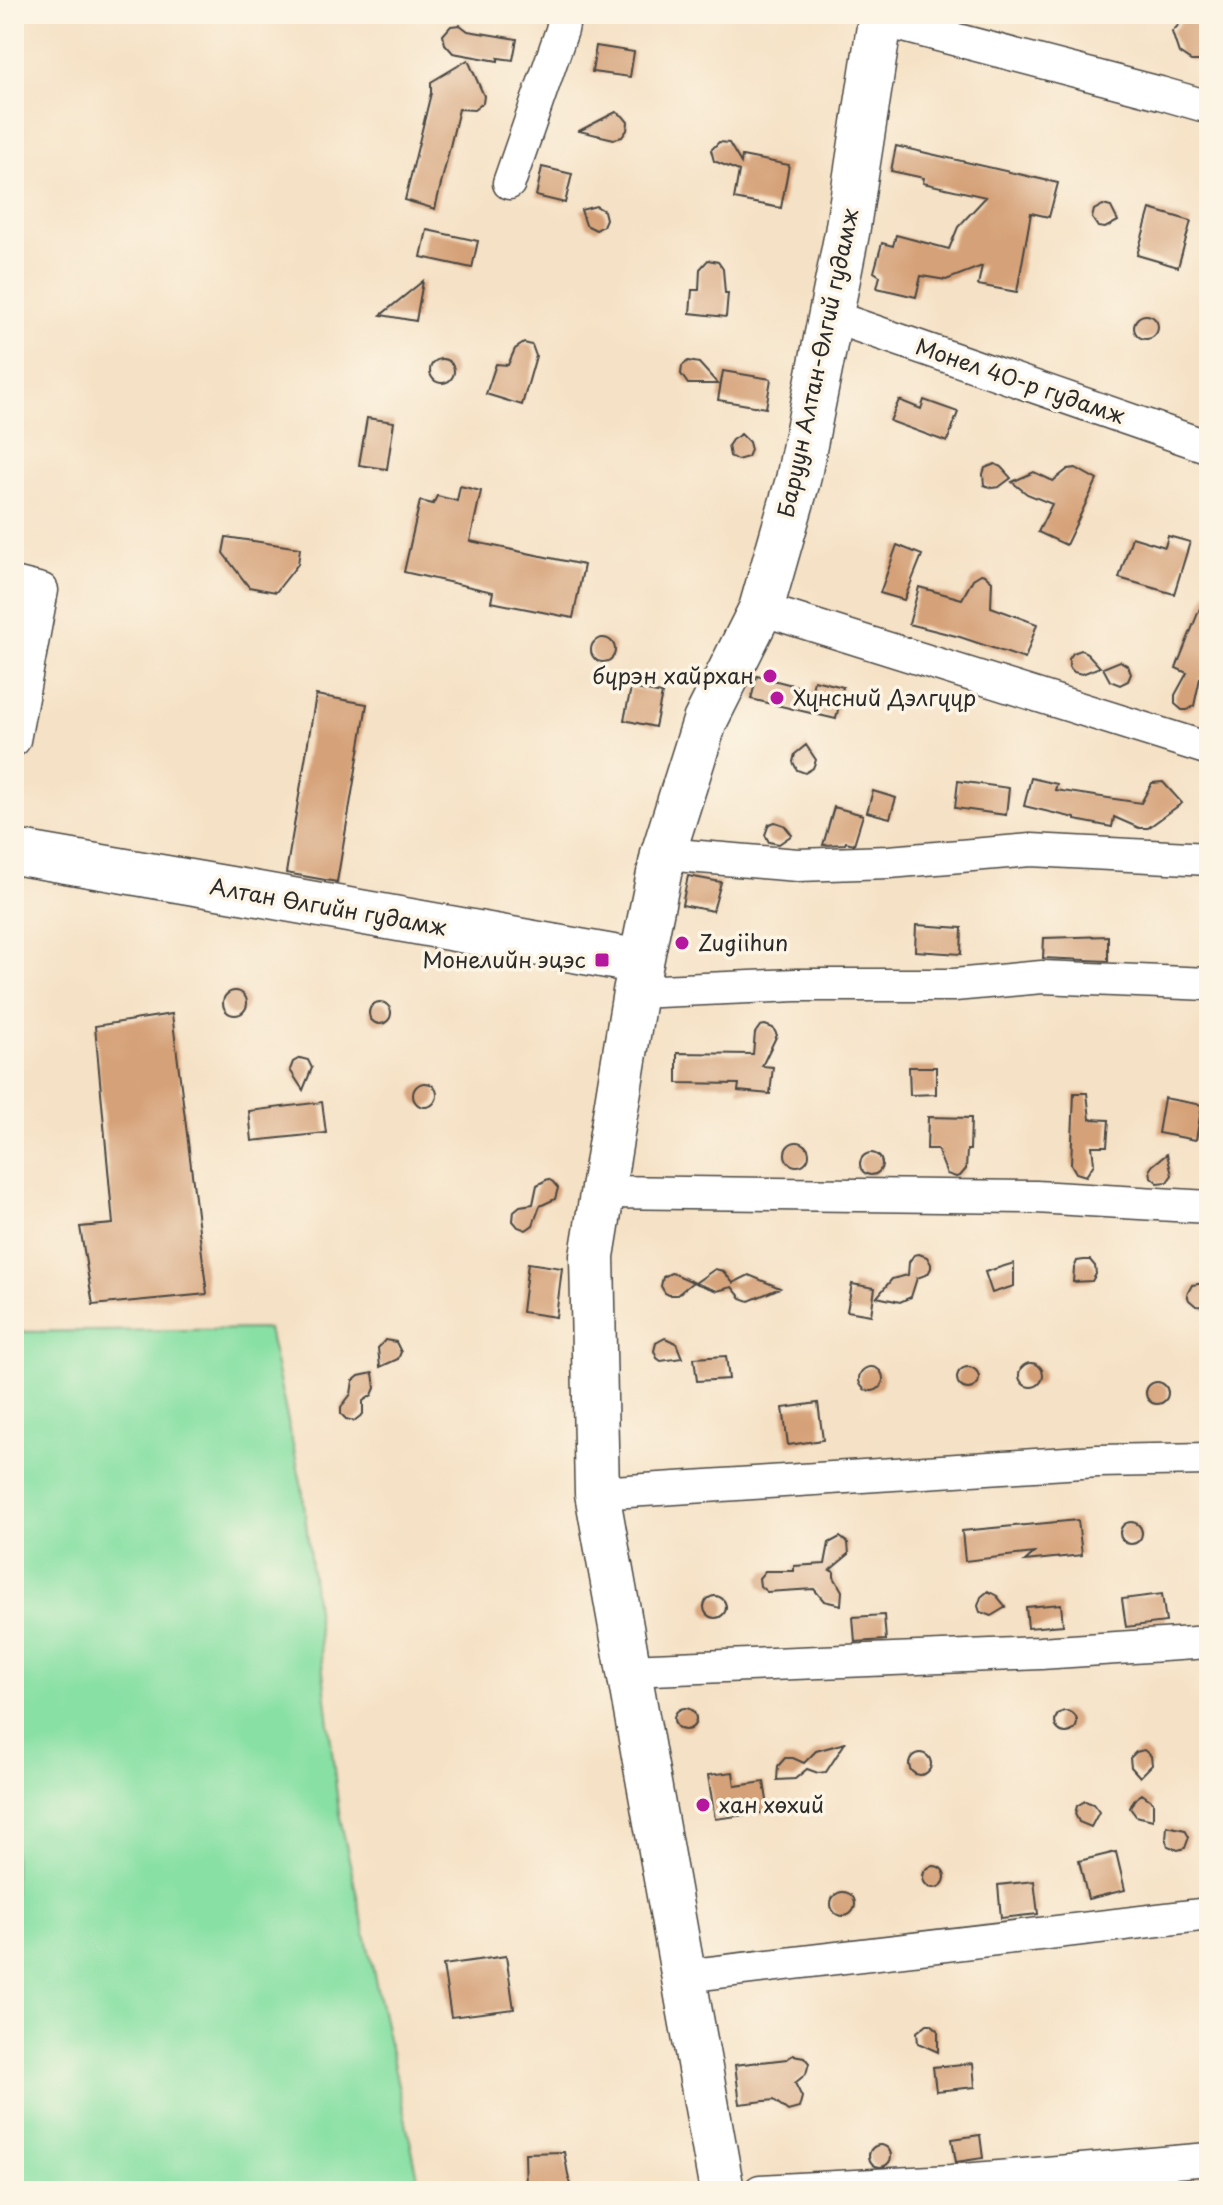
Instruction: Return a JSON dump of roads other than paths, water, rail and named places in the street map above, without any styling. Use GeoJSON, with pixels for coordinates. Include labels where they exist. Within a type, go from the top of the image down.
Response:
{"type":"FeatureCollection","features":[{"type":"Feature","properties":{"kind":"main road","name":"Баруун Алтан-Өлгий гудамж"},"geometry":{"type":"LineString","coordinates":[[722,2191],[597,1493],[592,1256],[638,977],[663,854],[705,721],[761,609],[798,480],[847,233],[881,17]]}},
{"type":"Feature","properties":{"kind":"main road","name":"Алтан Өлгийн гудамж"},"geometry":{"type":"LineString","coordinates":[[14,852],[236,890],[638,977]]}},
{"type":"Feature","properties":{"kind":"street"},"geometry":{"type":"LineString","coordinates":[[509,183],[565,14]]}},
{"type":"Feature","properties":{"kind":"street"},"geometry":{"type":"LineString","coordinates":[[881,17],[1209,107]]}},
{"type":"Feature","properties":{"kind":"street","name":"Монел 40-р гудамж"},"geometry":{"type":"LineString","coordinates":[[830,316],[1209,447]]}},
{"type":"Feature","properties":{"kind":"street"},"geometry":{"type":"LineString","coordinates":[[14,583],[42,590],[14,740]]}},
{"type":"Feature","properties":{"kind":"street"},"geometry":{"type":"LineString","coordinates":[[761,609],[1209,749]]}},
{"type":"Feature","properties":{"kind":"street"},"geometry":{"type":"LineString","coordinates":[[663,854],[798,865],[889,862],[1031,850],[1209,859]]}},
{"type":"Feature","properties":{"kind":"street"},"geometry":{"type":"LineString","coordinates":[[638,977],[796,985],[954,985],[1042,977],[1209,984]]}},
{"type":"Feature","properties":{"kind":"street"},"geometry":{"type":"LineString","coordinates":[[603,1192],[1036,1197],[1209,1207]]}},
{"type":"Feature","properties":{"kind":"street"},"geometry":{"type":"LineString","coordinates":[[597,1493],[1098,1461],[1209,1459]]}},
{"type":"Feature","properties":{"kind":"street"},"geometry":{"type":"LineString","coordinates":[[628,1670],[1040,1653],[1209,1642]]}},
{"type":"Feature","properties":{"kind":"street"},"geometry":{"type":"LineString","coordinates":[[684,1976],[1209,1914]]}},
{"type":"Feature","properties":{"kind":"street"},"geometry":{"type":"LineString","coordinates":[[760,2191],[951,2181],[1209,2159]]}},
{"type":"Feature","properties":{"kind":"place","name":"бүрэн хайрхан"},"geometry":{"type":"Point","coordinates":[770,676]}},
{"type":"Feature","properties":{"kind":"place","name":"Хүнсний Дэлгүүр"},"geometry":{"type":"Point","coordinates":[777,698]}},
{"type":"Feature","properties":{"kind":"place","name":"Zugiihun"},"geometry":{"type":"Point","coordinates":[682,943]}},
{"type":"Feature","properties":{"kind":"place","name":"Монелийн эцэс"},"geometry":{"type":"Point","coordinates":[602,960]}},
{"type":"Feature","properties":{"kind":"place","name":"хан хөхий"},"geometry":{"type":"Point","coordinates":[703,1805]}}]}
